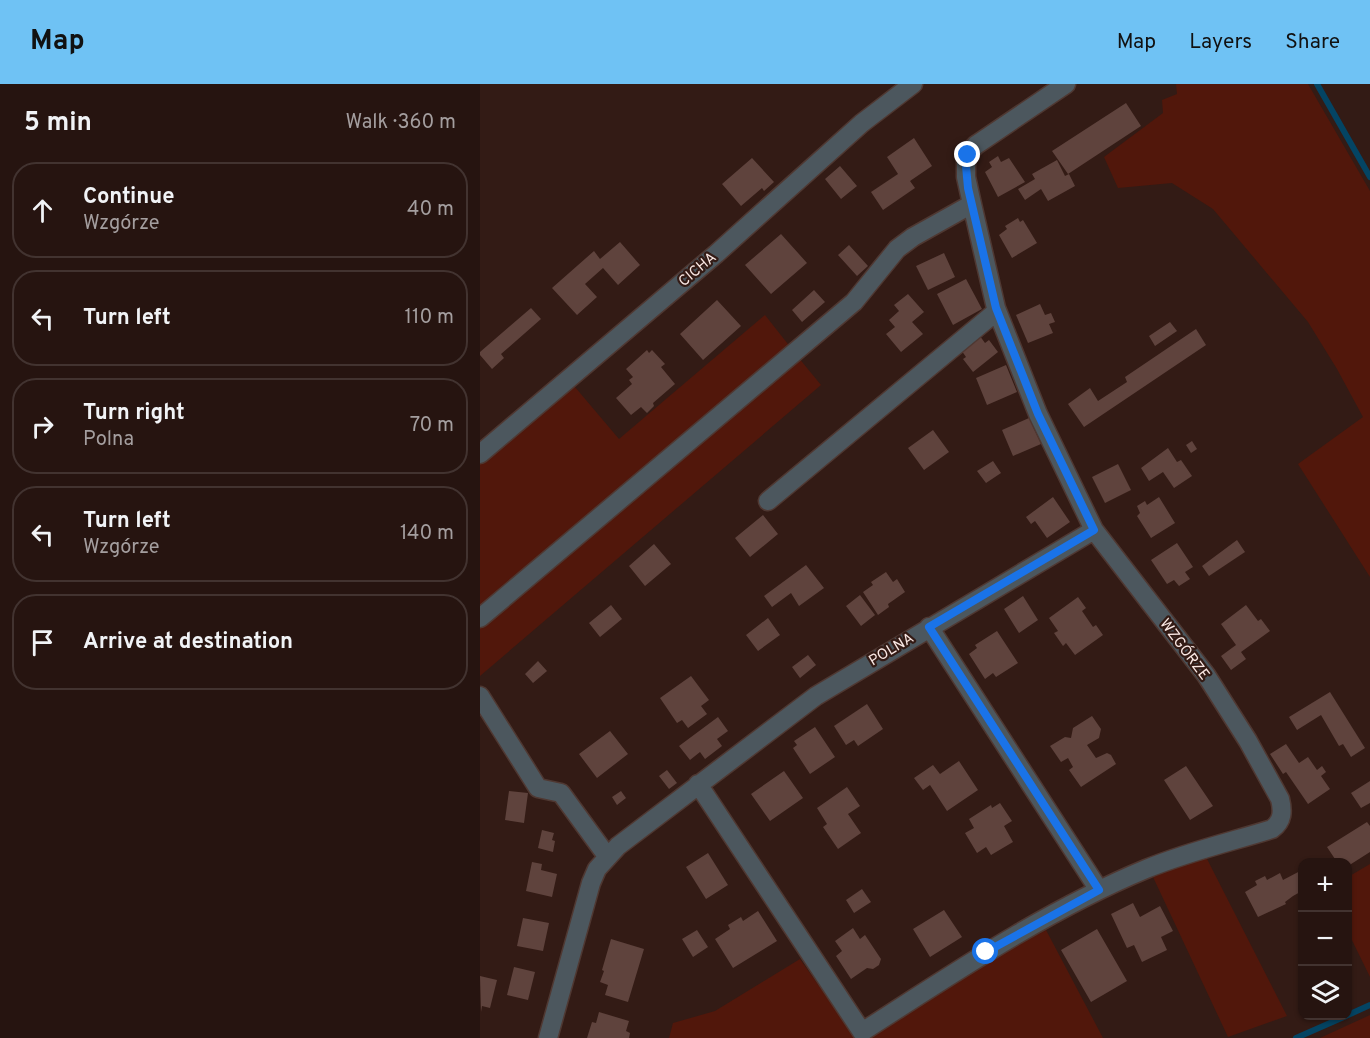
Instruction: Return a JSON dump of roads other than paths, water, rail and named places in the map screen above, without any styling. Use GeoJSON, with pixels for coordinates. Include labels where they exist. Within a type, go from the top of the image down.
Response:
{"type":"FeatureCollection","features":[{"type":"Feature","properties":{"kind":"street","name":"CICHA"},"geometry":{"type":"LineString","coordinates":[[480,454],[716,254],[862,123],[913,84]]}},
{"type":"Feature","properties":{"kind":"street","name":"WZGÓRZE"},"geometry":{"type":"LineString","coordinates":[[698,784],[862,1032],[986,952],[1099,890],[1171,859],[1272,829],[1278,825],[1283,808],[1280,798],[1248,741],[1206,675],[1094,530],[1038,414],[997,311],[972,204],[966,160],[971,150],[1066,84]]}},
{"type":"Feature","properties":{"kind":"street"},"geometry":{"type":"LineString","coordinates":[[480,618],[854,302],[897,249],[913,237],[972,204]]}},
{"type":"Feature","properties":{"kind":"street"},"geometry":{"type":"LineString","coordinates":[[768,501],[997,311]]}},
{"type":"Feature","properties":{"kind":"street","name":"POLNA"},"geometry":{"type":"LineString","coordinates":[[548,1038],[591,884],[597,869],[607,856],[698,784],[816,696],[1094,530]]}},
{"type":"Feature","properties":{"kind":"street"},"geometry":{"type":"LineString","coordinates":[[929,627],[1099,890]]}},
{"type":"Feature","properties":{"kind":"street"},"geometry":{"type":"LineString","coordinates":[[480,696],[538,788],[561,793],[607,856]]}},
{"type":"Feature","properties":{"kind":"waterway"},"geometry":{"type":"LineString","coordinates":[[1317,84],[1370,177]]}},
{"type":"Feature","properties":{"kind":"waterway"},"geometry":{"type":"LineString","coordinates":[[1352,1013],[1370,1005]]}},
{"type":"Feature","properties":{"kind":"waterway"},"geometry":{"type":"LineString","coordinates":[[1296,1038],[1337,1020]]}}]}
